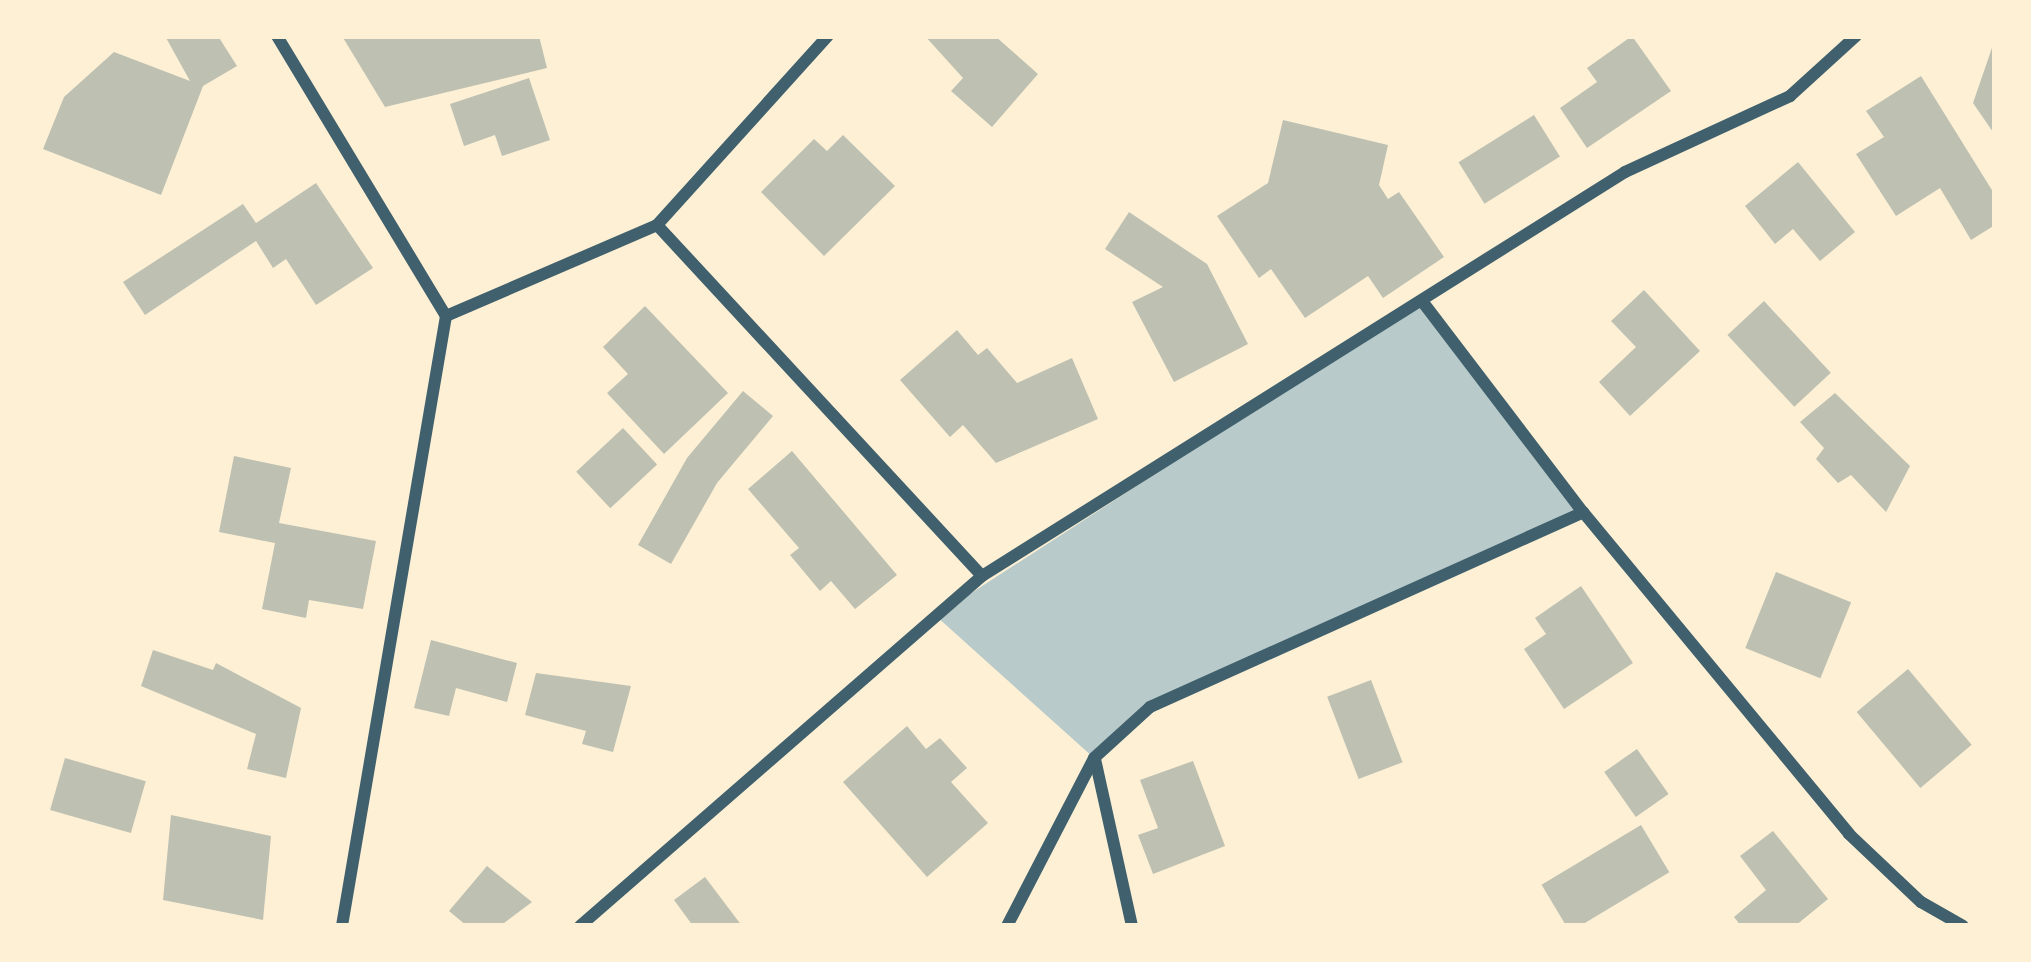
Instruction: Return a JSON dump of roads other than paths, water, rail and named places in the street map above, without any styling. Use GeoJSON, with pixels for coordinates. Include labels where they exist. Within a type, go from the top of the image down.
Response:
{"type":"FeatureCollection","features":[{"type":"Feature","properties":{"kind":"street"},"geometry":{"type":"LineString","coordinates":[[277,36],[446,316],[342,926]]}},
{"type":"Feature","properties":{"kind":"street"},"geometry":{"type":"LineString","coordinates":[[446,316],[657,224],[828,36]]}},
{"type":"Feature","properties":{"kind":"street"},"geometry":{"type":"LineString","coordinates":[[580,926],[982,576],[1625,172],[1790,96],[1856,36]]}},
{"type":"Feature","properties":{"kind":"street"},"geometry":{"type":"LineString","coordinates":[[657,224],[982,576]]}},
{"type":"Feature","properties":{"kind":"street"},"geometry":{"type":"LineString","coordinates":[[1422,301],[1583,512],[1873,860],[1963,926]]}},
{"type":"Feature","properties":{"kind":"street"},"geometry":{"type":"LineString","coordinates":[[1007,926],[1094,758],[1150,707],[1583,512]]}},
{"type":"Feature","properties":{"kind":"street"},"geometry":{"type":"LineString","coordinates":[[1094,758],[1132,926]]}}]}
